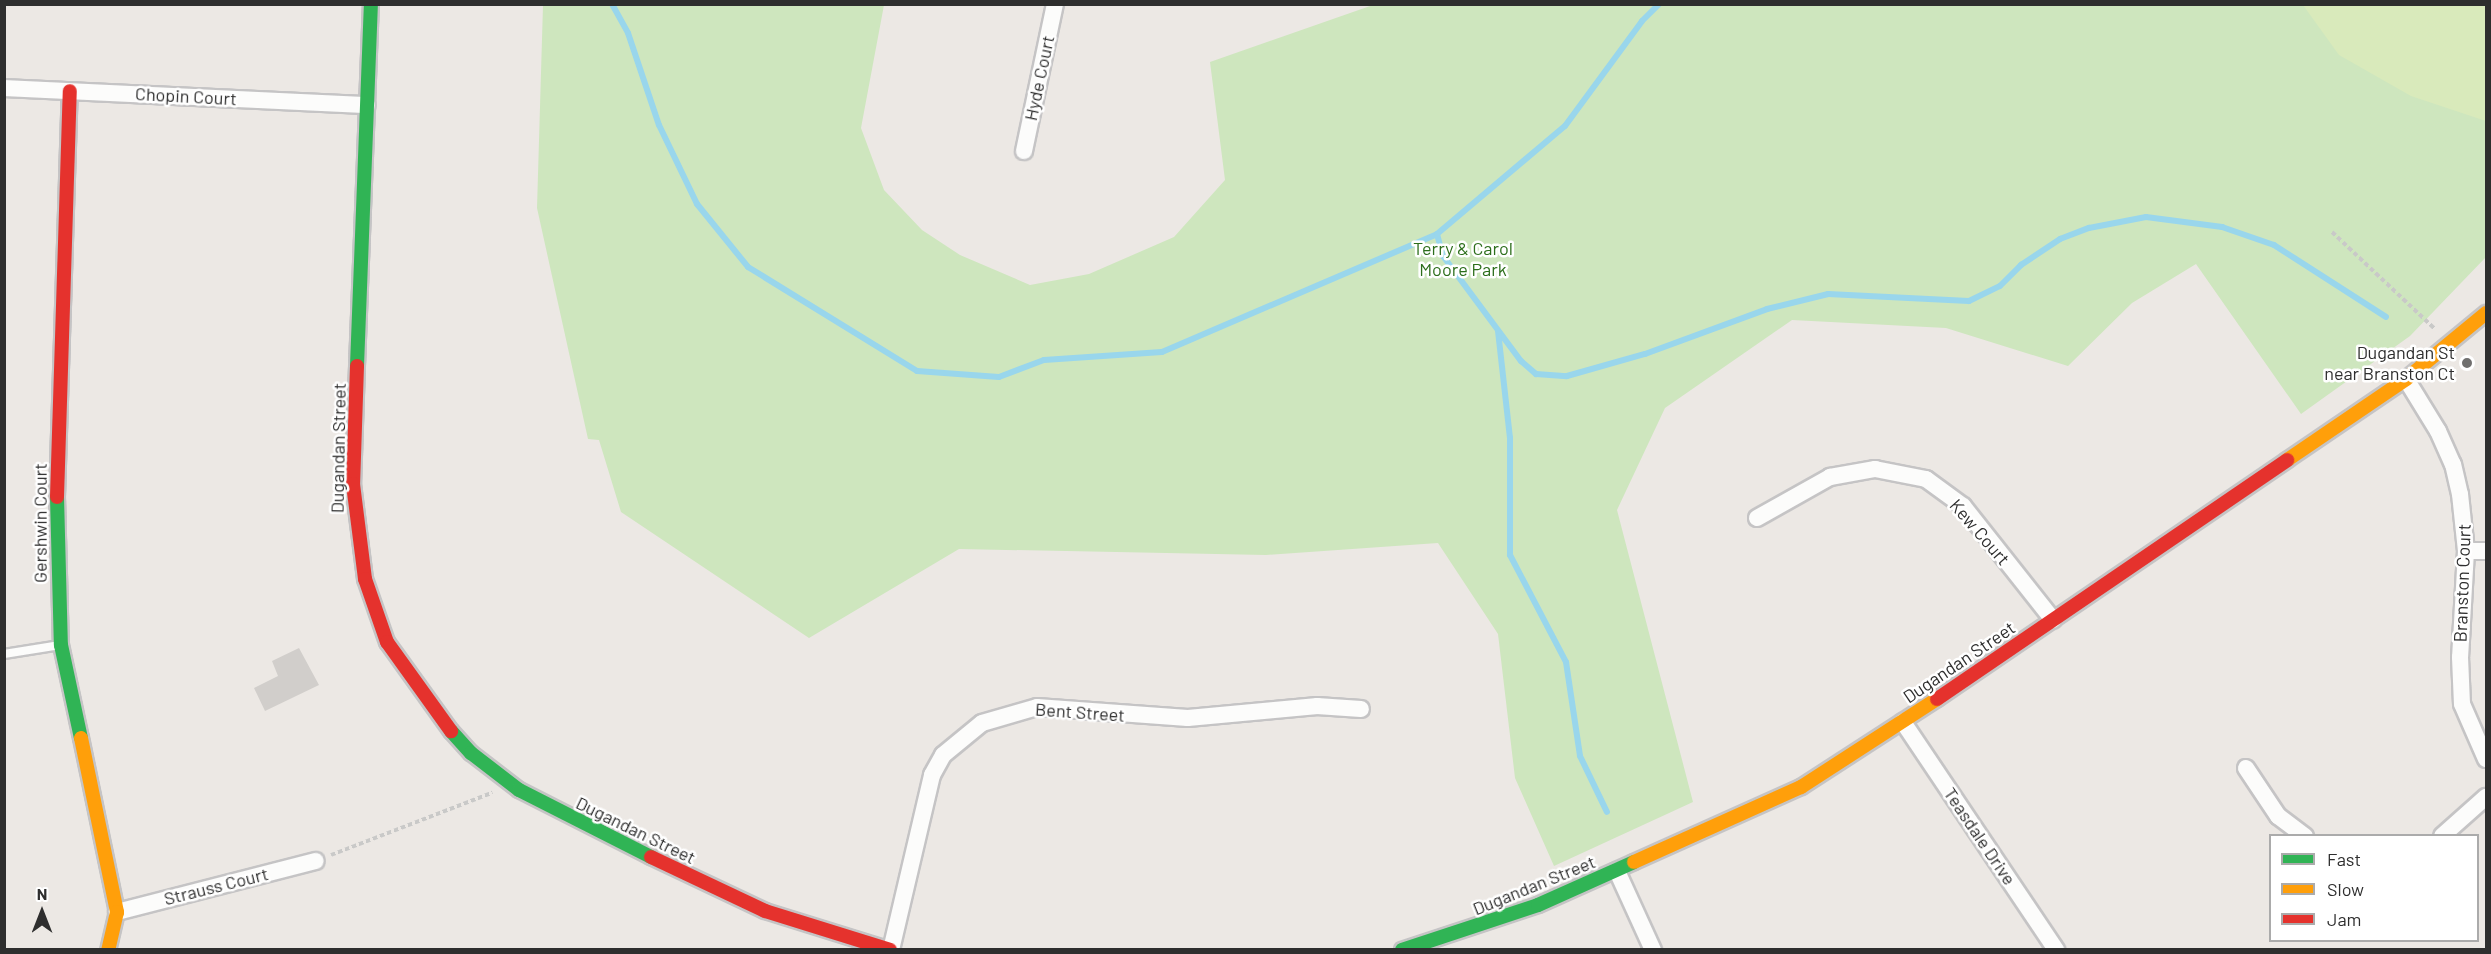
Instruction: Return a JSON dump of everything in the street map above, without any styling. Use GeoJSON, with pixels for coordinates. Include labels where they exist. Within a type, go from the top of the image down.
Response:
{"type":"FeatureCollection","features":[{"type":"Feature","properties":{"kind":"street","name":"Dugandan Street"},"geometry":{"type":"LineString","coordinates":[[371,4],[353,484],[359,552],[374,612],[400,665],[471,753],[512,785],[571,819],[765,911],[891,950]]}},
{"type":"Feature","properties":{"kind":"street","name":"Hyde Court"},"geometry":{"type":"LineString","coordinates":[[1024,151],[1054,4]]}},
{"type":"Feature","properties":{"kind":"street","name":"Chopin Court"},"geometry":{"type":"LineString","coordinates":[[4,88],[367,105]]}},
{"type":"Feature","properties":{"kind":"street","name":"Gershwin Court"},"geometry":{"type":"LineString","coordinates":[[70,91],[55,542],[61,645],[117,912],[108,950]]}},
{"type":"Feature","properties":{"kind":"street","name":"Dugandan Street"},"geometry":{"type":"LineString","coordinates":[[1402,950],[1538,905],[1801,787],[1904,722],[2406,380],[2487,313]]}},
{"type":"Feature","properties":{"kind":"street","name":"Branston Court"},"geometry":{"type":"LineString","coordinates":[[2406,380],[2453,464],[2465,518],[2466,551],[2460,657],[2462,704],[2480,750],[2487,759]]}},
{"type":"Feature","properties":{"kind":"street","name":"Kew Court"},"geometry":{"type":"LineString","coordinates":[[1756,518],[1830,477],[1875,469],[1926,479],[1963,506],[2053,620]]}},
{"type":"Feature","properties":{"kind":"street"},"geometry":{"type":"LineString","coordinates":[[2466,551],[2487,551]]}},
{"type":"Feature","properties":{"kind":"street","name":"Bent Street"},"geometry":{"type":"LineString","coordinates":[[891,950],[932,776],[943,755],[982,723],[1037,707],[1188,718],[1251,716],[1317,706],[1361,709]]}},
{"type":"Feature","properties":{"kind":"street","name":"Teasdale Drive"},"geometry":{"type":"LineString","coordinates":[[1904,722],[2056,950]]}},
{"type":"Feature","properties":{"kind":"street"},"geometry":{"type":"LineString","coordinates":[[2246,768],[2278,816],[2302,834]]}},
{"type":"Feature","properties":{"kind":"street"},"geometry":{"type":"LineString","coordinates":[[2444,834],[2487,798]]}},
{"type":"Feature","properties":{"kind":"street","name":"Strauss Court"},"geometry":{"type":"LineString","coordinates":[[117,912],[316,861]]}},
{"type":"Feature","properties":{"kind":"street"},"geometry":{"type":"LineString","coordinates":[[1617,871],[1653,950]]}},
{"type":"Feature","properties":{"kind":"lane"},"geometry":{"type":"LineString","coordinates":[[4,654],[61,645]]}},
{"type":"Feature","properties":{"kind":"path"},"geometry":{"type":"LineString","coordinates":[[2332,232],[2434,328]]}},
{"type":"Feature","properties":{"kind":"path"},"geometry":{"type":"LineString","coordinates":[[316,861],[512,785]]}},
{"type":"Feature","properties":{"kind":"green space","name":"Terry & Carol Moore Park"},"geometry":{"type":"Polygon","coordinates":[[[543,5],[884,5],[861,128],[884,190],[922,230],[960,255],[1030,285],[1089,274],[1174,237],[1225,180],[1210,62],[1373,5],[2486,5],[2486,257],[2410,336],[2301,414],[2196,264],[2132,303],[2068,366],[1946,328],[1792,320],[1665,408],[1617,510],[1693,802],[1554,866],[1515,778],[1498,634],[1438,543],[1266,555],[959,549],[809,638],[621,512],[599,440],[588,439],[537,208],[543,5]]]}},
{"type":"Feature","properties":{"kind":"green space"},"geometry":{"type":"Polygon","coordinates":[[[2303,5],[2486,5],[2486,121],[2411,96],[2339,55],[2303,5]]]}},
{"type":"Feature","properties":{"kind":"building"},"geometry":{"type":"Polygon","coordinates":[[[299,648],[319,685],[265,711],[254,688],[278,676],[272,661],[299,648]]]}},
{"type":"Feature","properties":{"kind":"waterway"},"geometry":{"type":"LineString","coordinates":[[612,4],[628,33],[659,125],[697,204],[748,267],[917,371],[999,377],[1044,360],[1162,352],[1437,234],[1565,126],[1642,21],[1659,4]]}},
{"type":"Feature","properties":{"kind":"waterway"},"geometry":{"type":"LineString","coordinates":[[1437,234],[1443,256],[1521,361],[1536,374],[1567,376],[1645,354],[1767,309],[1828,294],[1969,301],[2000,286],[2021,265],[2060,239],[2089,228],[2146,217],[2222,227],[2274,245],[2386,317]]}},
{"type":"Feature","properties":{"kind":"waterway"},"geometry":{"type":"LineString","coordinates":[[1498,331],[1510,438],[1510,555],[1566,662],[1580,756],[1607,812]]}},
{"type":"Feature","properties":{"kind":"traffic: fast"},"geometry":{"type":"LineString","coordinates":[[357,366],[371,4]]}},
{"type":"Feature","properties":{"kind":"traffic: fast"},"geometry":{"type":"LineString","coordinates":[[57,497],[61,645],[81,738]]}},
{"type":"Feature","properties":{"kind":"traffic: fast"},"geometry":{"type":"LineString","coordinates":[[451,731],[471,753],[519,790],[651,857]]}},
{"type":"Feature","properties":{"kind":"traffic: fast"},"geometry":{"type":"LineString","coordinates":[[1402,950],[1538,905],[1634,862]]}},
{"type":"Feature","properties":{"kind":"traffic: slow"},"geometry":{"type":"LineString","coordinates":[[2287,460],[2406,379],[2486,313]]}},
{"type":"Feature","properties":{"kind":"traffic: slow"},"geometry":{"type":"LineString","coordinates":[[1634,862],[1801,787],[1937,699]]}},
{"type":"Feature","properties":{"kind":"traffic: slow"},"geometry":{"type":"LineString","coordinates":[[81,738],[117,912],[108,950]]}},
{"type":"Feature","properties":{"kind":"traffic: jam"},"geometry":{"type":"LineString","coordinates":[[57,497],[70,91]]}},
{"type":"Feature","properties":{"kind":"traffic: jam"},"geometry":{"type":"LineString","coordinates":[[357,366],[353,484],[365,579],[387,642],[451,731]]}},
{"type":"Feature","properties":{"kind":"traffic: jam"},"geometry":{"type":"LineString","coordinates":[[1937,699],[2287,460]]}},
{"type":"Feature","properties":{"kind":"traffic: jam"},"geometry":{"type":"LineString","coordinates":[[651,857],[765,911],[890,950]]}},
{"type":"Feature","properties":{"kind":"place","name":"Dugandan St near Branston Ct"},"geometry":{"type":"Point","coordinates":[2467,363]}}]}
